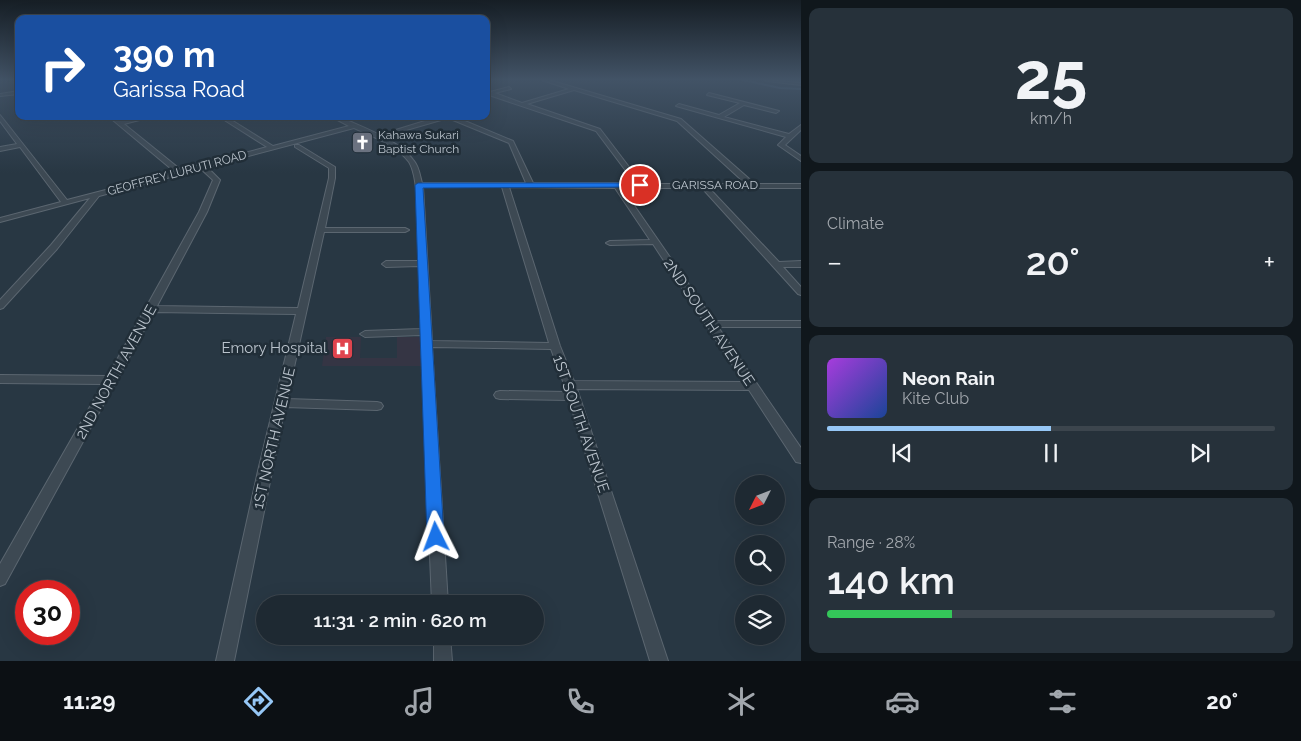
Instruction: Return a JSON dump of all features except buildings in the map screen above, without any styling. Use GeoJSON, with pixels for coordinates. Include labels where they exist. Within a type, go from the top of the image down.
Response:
{"type":"FeatureCollection","features":[{"type":"Feature","properties":{"kind":"street"},"geometry":{"type":"LineString","coordinates":[[542,111],[598,130],[640,185]]}},
{"type":"Feature","properties":{"kind":"street"},"geometry":{"type":"LineString","coordinates":[[648,111],[679,120],[753,186]]}},
{"type":"Feature","properties":{"kind":"street"},"geometry":{"type":"LineString","coordinates":[[697,111],[789,136]]}},
{"type":"Feature","properties":{"kind":"street"},"geometry":{"type":"LineString","coordinates":[[720,117],[731,111]]}},
{"type":"Feature","properties":{"kind":"street"},"geometry":{"type":"LineString","coordinates":[[0,116],[65,202]]}},
{"type":"Feature","properties":{"kind":"street"},"geometry":{"type":"LineString","coordinates":[[115,120],[179,172]]}},
{"type":"Feature","properties":{"kind":"street"},"geometry":{"type":"LineString","coordinates":[[119,124],[136,120]]}},
{"type":"Feature","properties":{"kind":"street"},"geometry":{"type":"LineString","coordinates":[[228,120],[273,148]]}},
{"type":"Feature","properties":{"kind":"street"},"geometry":{"type":"LineString","coordinates":[[341,120],[382,140],[407,156],[413,164],[418,185],[440,595]]}},
{"type":"Feature","properties":{"kind":"street"},"geometry":{"type":"LineString","coordinates":[[389,133],[434,120]]}},
{"type":"Feature","properties":{"kind":"street"},"geometry":{"type":"LineString","coordinates":[[458,120],[511,142],[531,186]]}},
{"type":"Feature","properties":{"kind":"street","name":"GEOFFREY LURUTI ROAD"},"geometry":{"type":"LineString","coordinates":[[0,220],[202,166],[273,148],[294,145],[354,126]]}},
{"type":"Feature","properties":{"kind":"street"},"geometry":{"type":"LineString","coordinates":[[801,127],[781,144],[801,159]]}},
{"type":"Feature","properties":{"kind":"street"},"geometry":{"type":"LineString","coordinates":[[0,149],[21,145]]}},
{"type":"Feature","properties":{"kind":"street","name":"1ST NORTH AVENUE"},"geometry":{"type":"LineString","coordinates":[[225,661],[332,178],[332,167],[294,145]]}},
{"type":"Feature","properties":{"kind":"street","name":"2ND NORTH AVENUE"},"geometry":{"type":"LineString","coordinates":[[0,579],[151,310],[217,184],[215,178],[202,166]]}},
{"type":"Feature","properties":{"kind":"street","name":"GARISSA ROAD"},"geometry":{"type":"LineString","coordinates":[[418,185],[801,186]]}},
{"type":"Feature","properties":{"kind":"street","name":"2ND SOUTH AVENUE"},"geometry":{"type":"LineString","coordinates":[[617,185],[801,458]]}},
{"type":"Feature","properties":{"kind":"street"},"geometry":{"type":"LineString","coordinates":[[703,185],[800,290]]}},
{"type":"Feature","properties":{"kind":"street","name":"1ST SOUTH AVENUE"},"geometry":{"type":"LineString","coordinates":[[505,186],[555,346],[572,390],[660,661]]}},
{"type":"Feature","properties":{"kind":"street"},"geometry":{"type":"LineString","coordinates":[[0,306],[54,248],[97,194]]}},
{"type":"Feature","properties":{"kind":"street"},"geometry":{"type":"LineString","coordinates":[[321,230],[405,230]]}},
{"type":"Feature","properties":{"kind":"street"},"geometry":{"type":"LineString","coordinates":[[610,243],[656,242]]}},
{"type":"Feature","properties":{"kind":"street"},"geometry":{"type":"LineString","coordinates":[[386,264],[423,263]]}},
{"type":"Feature","properties":{"kind":"street"},"geometry":{"type":"LineString","coordinates":[[776,265],[801,264]]}},
{"type":"Feature","properties":{"kind":"street"},"geometry":{"type":"LineString","coordinates":[[151,310],[302,311]]}},
{"type":"Feature","properties":{"kind":"street"},"geometry":{"type":"LineString","coordinates":[[711,324],[801,324]]}},
{"type":"Feature","properties":{"kind":"street"},"geometry":{"type":"LineString","coordinates":[[365,334],[427,332]]}},
{"type":"Feature","properties":{"kind":"street"},"geometry":{"type":"LineString","coordinates":[[427,344],[555,346]]}},
{"type":"Feature","properties":{"kind":"street"},"geometry":{"type":"LineString","coordinates":[[0,379],[111,380]]}},
{"type":"Feature","properties":{"kind":"street"},"geometry":{"type":"LineString","coordinates":[[500,395],[572,390],[753,386]]}},
{"type":"Feature","properties":{"kind":"street"},"geometry":{"type":"LineString","coordinates":[[281,403],[377,406]]}},
{"type":"Feature","properties":{"kind":"street"},"geometry":{"type":"LineString","coordinates":[[442,645],[443,661]]}},
{"type":"Feature","properties":{"kind":"shaded area","name":"Emory Hospital"},"geometry":{"type":"Polygon","coordinates":[[[326,337],[361,337],[360,358],[397,358],[397,337],[420,337],[422,366],[322,366],[326,337]]]}},
{"type":"Feature","properties":{"kind":"place","name":"Kahawa Sukari Baptist Church"},"geometry":{"type":"Point","coordinates":[362,142]}},
{"type":"Feature","properties":{"kind":"place","name":"Emory Hospital"},"geometry":{"type":"Point","coordinates":[343,348]}},
{"type":"Feature","properties":{"kind":"route"},"geometry":{"type":"LineString","coordinates":[[436,537],[418,185],[640,185]]}}]}
